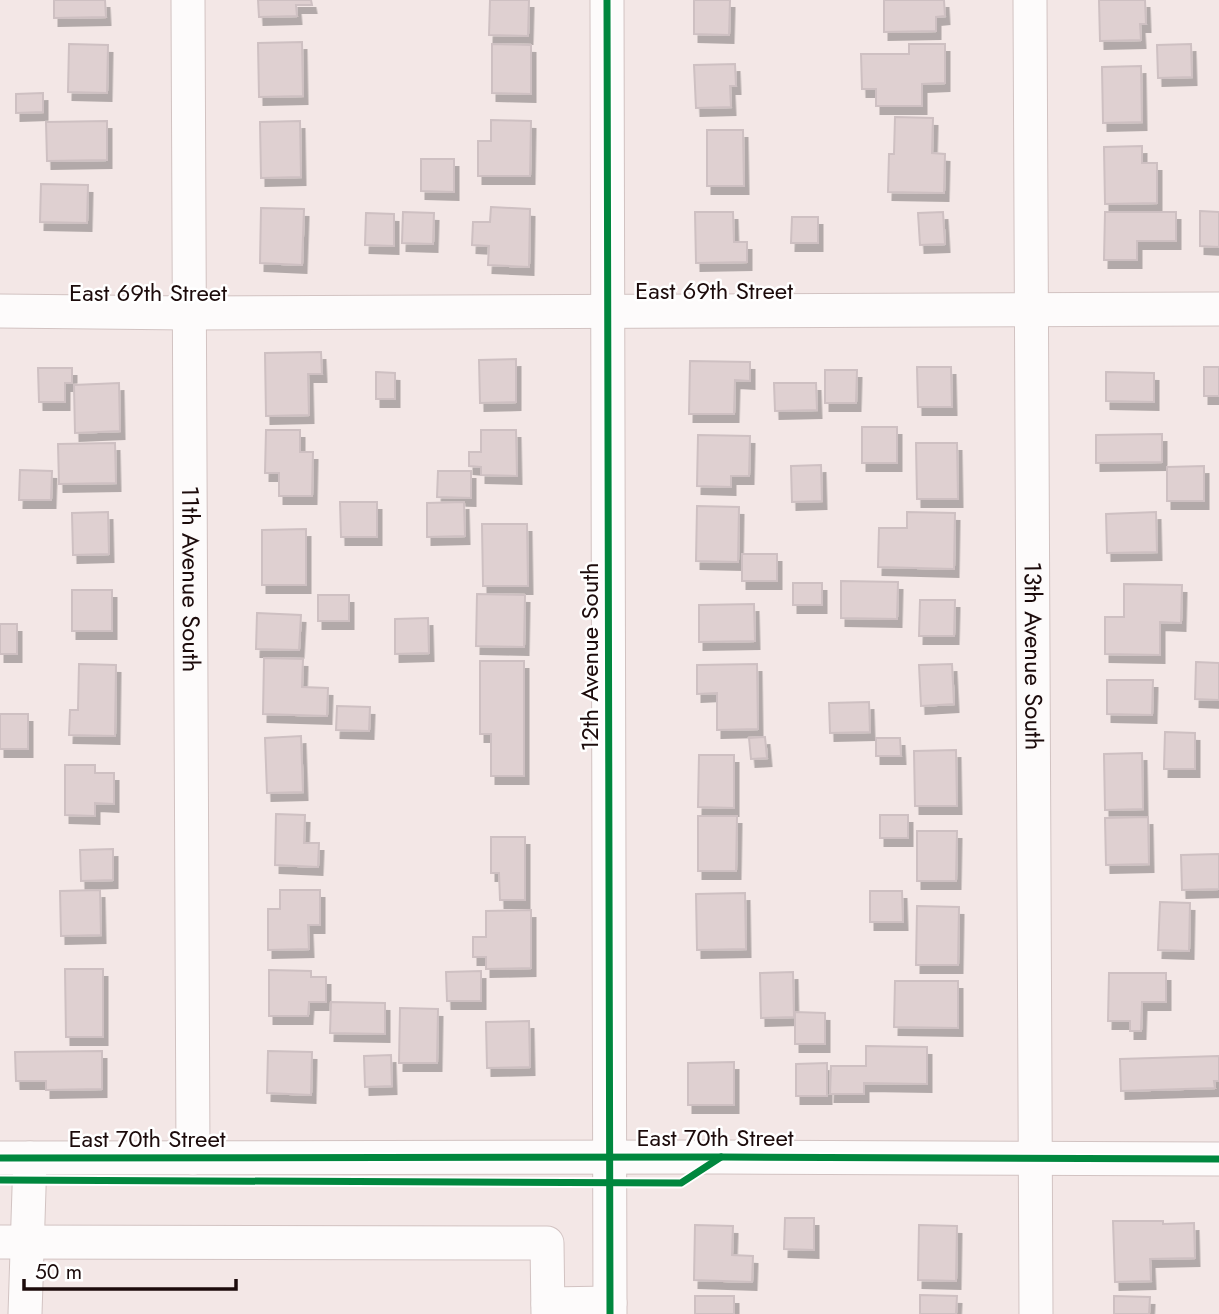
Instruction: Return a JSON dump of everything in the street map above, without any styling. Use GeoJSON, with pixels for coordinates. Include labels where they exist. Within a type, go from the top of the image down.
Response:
{"type":"FeatureCollection","features":[{"type":"Feature","properties":{"kind":"street","name":"11th Avenue South"},"geometry":{"type":"LineString","coordinates":[[188,0],[193,1158]]}},
{"type":"Feature","properties":{"kind":"street","name":"12th Avenue South"},"geometry":{"type":"LineString","coordinates":[[607,0],[610,1309]]}},
{"type":"Feature","properties":{"kind":"street","name":"13th Avenue South"},"geometry":{"type":"LineString","coordinates":[[1030,0],[1036,1314]]}},
{"type":"Feature","properties":{"kind":"street","name":"East 69th Street"},"geometry":{"type":"LineString","coordinates":[[0,311],[188,313],[1219,309]]}},
{"type":"Feature","properties":{"kind":"street","name":"East 70th Street"},"geometry":{"type":"LineString","coordinates":[[15,1158],[1219,1159]]}},
{"type":"Feature","properties":{"kind":"street"},"geometry":{"type":"LineString","coordinates":[[15,1158],[13,1242],[25,1314]]}},
{"type":"Feature","properties":{"kind":"street"},"geometry":{"type":"LineString","coordinates":[[13,1242],[547,1243],[548,1309],[610,1309]]}},
{"type":"Feature","properties":{"kind":"building"},"geometry":{"type":"Polygon","coordinates":[[[54,0],[105,0],[106,17],[54,18],[54,0]]]}},
{"type":"Feature","properties":{"kind":"building"},"geometry":{"type":"Polygon","coordinates":[[[258,0],[311,0],[312,5],[296,5],[297,16],[259,17],[258,0]]]}},
{"type":"Feature","properties":{"kind":"building"},"geometry":{"type":"Polygon","coordinates":[[[490,0],[529,0],[528,36],[489,35],[490,0]]]}},
{"type":"Feature","properties":{"kind":"building"},"geometry":{"type":"Polygon","coordinates":[[[694,0],[730,0],[729,35],[694,34],[694,0]]]}},
{"type":"Feature","properties":{"kind":"building"},"geometry":{"type":"Polygon","coordinates":[[[884,0],[944,0],[945,16],[936,17],[936,31],[884,32],[884,0]]]}},
{"type":"Feature","properties":{"kind":"building"},"geometry":{"type":"Polygon","coordinates":[[[1099,0],[1145,0],[1146,24],[1140,24],[1141,40],[1100,41],[1099,0]]]}},
{"type":"Feature","properties":{"kind":"building"},"geometry":{"type":"Polygon","coordinates":[[[302,42],[303,96],[259,97],[258,43],[302,42]]]}},
{"type":"Feature","properties":{"kind":"building"},"geometry":{"type":"Polygon","coordinates":[[[69,44],[108,45],[107,93],[68,92],[69,44]]]}},
{"type":"Feature","properties":{"kind":"building"},"geometry":{"type":"Polygon","coordinates":[[[492,44],[531,45],[531,94],[492,93],[492,44]]]}},
{"type":"Feature","properties":{"kind":"building"},"geometry":{"type":"Polygon","coordinates":[[[909,44],[945,44],[945,83],[922,84],[922,106],[876,106],[876,89],[862,89],[861,54],[909,54],[909,44]]]}},
{"type":"Feature","properties":{"kind":"building"},"geometry":{"type":"Polygon","coordinates":[[[1191,44],[1192,77],[1158,78],[1157,45],[1191,44]]]}},
{"type":"Feature","properties":{"kind":"building"},"geometry":{"type":"Polygon","coordinates":[[[735,64],[736,86],[730,86],[731,107],[696,108],[694,65],[735,64]]]}},
{"type":"Feature","properties":{"kind":"building"},"geometry":{"type":"Polygon","coordinates":[[[1141,66],[1142,122],[1103,123],[1102,67],[1141,66]]]}},
{"type":"Feature","properties":{"kind":"building"},"geometry":{"type":"Polygon","coordinates":[[[43,93],[43,112],[16,113],[16,94],[43,93]]]}},
{"type":"Feature","properties":{"kind":"building"},"geometry":{"type":"Polygon","coordinates":[[[895,117],[933,118],[932,153],[945,154],[944,193],[888,192],[889,154],[894,154],[895,117]]]}},
{"type":"Feature","properties":{"kind":"building"},"geometry":{"type":"Polygon","coordinates":[[[491,120],[531,121],[530,176],[478,176],[478,141],[491,141],[491,120]]]}},
{"type":"Feature","properties":{"kind":"building"},"geometry":{"type":"Polygon","coordinates":[[[107,121],[107,160],[47,161],[46,122],[107,121]]]}},
{"type":"Feature","properties":{"kind":"building"},"geometry":{"type":"Polygon","coordinates":[[[300,121],[301,177],[261,178],[260,122],[300,121]]]}},
{"type":"Feature","properties":{"kind":"building"},"geometry":{"type":"Polygon","coordinates":[[[707,130],[743,130],[744,186],[707,186],[707,130]]]}},
{"type":"Feature","properties":{"kind":"building"},"geometry":{"type":"Polygon","coordinates":[[[1142,146],[1142,163],[1157,163],[1157,203],[1105,204],[1104,147],[1142,146]]]}},
{"type":"Feature","properties":{"kind":"building"},"geometry":{"type":"Polygon","coordinates":[[[421,159],[454,159],[454,192],[421,191],[421,159]]]}},
{"type":"Feature","properties":{"kind":"building"},"geometry":{"type":"Polygon","coordinates":[[[41,184],[88,185],[87,223],[40,222],[41,184]]]}},
{"type":"Feature","properties":{"kind":"building"},"geometry":{"type":"Polygon","coordinates":[[[491,207],[530,209],[529,267],[488,265],[489,246],[472,245],[473,222],[490,222],[491,207]]]}},
{"type":"Feature","properties":{"kind":"building"},"geometry":{"type":"Polygon","coordinates":[[[261,208],[304,209],[302,265],[260,263],[261,208]]]}},
{"type":"Feature","properties":{"kind":"building"},"geometry":{"type":"Polygon","coordinates":[[[1200,211],[1219,212],[1219,247],[1200,246],[1200,211]]]}},
{"type":"Feature","properties":{"kind":"building"},"geometry":{"type":"Polygon","coordinates":[[[403,212],[434,213],[433,244],[402,243],[403,212]]]}},
{"type":"Feature","properties":{"kind":"building"},"geometry":{"type":"Polygon","coordinates":[[[695,212],[733,212],[734,242],[747,242],[747,262],[696,263],[695,212]]]}},
{"type":"Feature","properties":{"kind":"building"},"geometry":{"type":"Polygon","coordinates":[[[943,212],[945,244],[920,245],[918,213],[943,212]]]}},
{"type":"Feature","properties":{"kind":"building"},"geometry":{"type":"Polygon","coordinates":[[[1105,212],[1176,212],[1176,241],[1137,241],[1137,260],[1104,260],[1105,212]]]}},
{"type":"Feature","properties":{"kind":"building"},"geometry":{"type":"Polygon","coordinates":[[[366,213],[394,214],[394,246],[365,245],[366,213]]]}},
{"type":"Feature","properties":{"kind":"building"},"geometry":{"type":"Polygon","coordinates":[[[792,217],[818,217],[818,243],[791,243],[792,217]]]}},
{"type":"Feature","properties":{"kind":"building"},"geometry":{"type":"Polygon","coordinates":[[[321,352],[322,374],[308,374],[309,415],[266,416],[265,353],[321,352]]]}},
{"type":"Feature","properties":{"kind":"building"},"geometry":{"type":"Polygon","coordinates":[[[516,359],[516,402],[480,403],[479,360],[516,359]]]}},
{"type":"Feature","properties":{"kind":"building"},"geometry":{"type":"Polygon","coordinates":[[[690,361],[750,362],[750,381],[735,380],[734,414],[689,414],[690,361]]]}},
{"type":"Feature","properties":{"kind":"building"},"geometry":{"type":"Polygon","coordinates":[[[917,367],[951,367],[952,407],[918,407],[917,367]]]}},
{"type":"Feature","properties":{"kind":"building"},"geometry":{"type":"Polygon","coordinates":[[[1204,367],[1219,367],[1219,396],[1204,396],[1204,367]]]}},
{"type":"Feature","properties":{"kind":"building"},"geometry":{"type":"Polygon","coordinates":[[[38,368],[72,368],[72,383],[65,383],[65,402],[39,402],[38,368]]]}},
{"type":"Feature","properties":{"kind":"building"},"geometry":{"type":"Polygon","coordinates":[[[825,370],[857,370],[856,403],[825,403],[825,370]]]}},
{"type":"Feature","properties":{"kind":"building"},"geometry":{"type":"Polygon","coordinates":[[[376,372],[395,373],[395,399],[376,399],[376,372]]]}},
{"type":"Feature","properties":{"kind":"building"},"geometry":{"type":"Polygon","coordinates":[[[1106,372],[1154,373],[1154,402],[1106,401],[1106,372]]]}},
{"type":"Feature","properties":{"kind":"building"},"geometry":{"type":"Polygon","coordinates":[[[119,383],[120,431],[75,433],[74,385],[119,383]]]}},
{"type":"Feature","properties":{"kind":"building"},"geometry":{"type":"Polygon","coordinates":[[[774,383],[816,383],[817,410],[775,411],[774,383]]]}},
{"type":"Feature","properties":{"kind":"building"},"geometry":{"type":"Polygon","coordinates":[[[862,427],[897,427],[897,463],[862,463],[862,427]]]}},
{"type":"Feature","properties":{"kind":"building"},"geometry":{"type":"Polygon","coordinates":[[[266,430],[300,430],[300,452],[313,452],[312,496],[279,496],[279,473],[265,473],[266,430]]]}},
{"type":"Feature","properties":{"kind":"building"},"geometry":{"type":"Polygon","coordinates":[[[481,430],[516,430],[517,476],[481,475],[481,467],[469,466],[469,452],[481,452],[481,430]]]}},
{"type":"Feature","properties":{"kind":"building"},"geometry":{"type":"Polygon","coordinates":[[[1162,434],[1162,462],[1096,463],[1096,435],[1162,434]]]}},
{"type":"Feature","properties":{"kind":"building"},"geometry":{"type":"Polygon","coordinates":[[[698,435],[750,436],[749,476],[731,476],[731,487],[697,486],[698,435]]]}},
{"type":"Feature","properties":{"kind":"building"},"geometry":{"type":"Polygon","coordinates":[[[115,443],[116,483],[59,484],[58,444],[115,443]]]}},
{"type":"Feature","properties":{"kind":"building"},"geometry":{"type":"Polygon","coordinates":[[[916,443],[957,443],[958,499],[917,499],[916,443]]]}},
{"type":"Feature","properties":{"kind":"building"},"geometry":{"type":"Polygon","coordinates":[[[821,465],[822,501],[792,502],[791,466],[821,465]]]}},
{"type":"Feature","properties":{"kind":"building"},"geometry":{"type":"Polygon","coordinates":[[[1204,466],[1204,501],[1167,501],[1167,467],[1204,466]]]}},
{"type":"Feature","properties":{"kind":"building"},"geometry":{"type":"Polygon","coordinates":[[[20,470],[52,471],[51,500],[19,500],[20,470]]]}},
{"type":"Feature","properties":{"kind":"building"},"geometry":{"type":"Polygon","coordinates":[[[438,471],[471,471],[471,498],[437,497],[438,471]]]}},
{"type":"Feature","properties":{"kind":"building"},"geometry":{"type":"Polygon","coordinates":[[[340,502],[377,502],[377,537],[341,537],[340,502]]]}},
{"type":"Feature","properties":{"kind":"building"},"geometry":{"type":"Polygon","coordinates":[[[464,502],[465,536],[427,537],[427,503],[464,502]]]}},
{"type":"Feature","properties":{"kind":"building"},"geometry":{"type":"Polygon","coordinates":[[[697,506],[739,507],[738,562],[696,561],[697,506]]]}},
{"type":"Feature","properties":{"kind":"building"},"geometry":{"type":"Polygon","coordinates":[[[108,512],[109,554],[73,555],[72,513],[108,512]]]}},
{"type":"Feature","properties":{"kind":"building"},"geometry":{"type":"Polygon","coordinates":[[[907,512],[955,513],[954,569],[878,567],[879,528],[907,528],[907,512]]]}},
{"type":"Feature","properties":{"kind":"building"},"geometry":{"type":"Polygon","coordinates":[[[1156,512],[1157,552],[1107,553],[1106,514],[1156,512]]]}},
{"type":"Feature","properties":{"kind":"building"},"geometry":{"type":"Polygon","coordinates":[[[482,524],[527,524],[528,586],[483,586],[482,524]]]}},
{"type":"Feature","properties":{"kind":"building"},"geometry":{"type":"Polygon","coordinates":[[[306,529],[306,585],[262,585],[262,530],[306,529]]]}},
{"type":"Feature","properties":{"kind":"building"},"geometry":{"type":"Polygon","coordinates":[[[742,554],[777,554],[777,581],[742,581],[742,554]]]}},
{"type":"Feature","properties":{"kind":"building"},"geometry":{"type":"Polygon","coordinates":[[[841,581],[898,582],[897,619],[841,618],[841,581]]]}},
{"type":"Feature","properties":{"kind":"building"},"geometry":{"type":"Polygon","coordinates":[[[793,583],[822,583],[822,605],[793,605],[793,583]]]}},
{"type":"Feature","properties":{"kind":"building"},"geometry":{"type":"Polygon","coordinates":[[[1124,584],[1182,585],[1181,623],[1160,622],[1160,655],[1105,654],[1105,617],[1124,617],[1124,584]]]}},
{"type":"Feature","properties":{"kind":"building"},"geometry":{"type":"Polygon","coordinates":[[[72,590],[112,590],[112,631],[72,631],[72,590]]]}},
{"type":"Feature","properties":{"kind":"building"},"geometry":{"type":"Polygon","coordinates":[[[477,594],[525,595],[524,647],[476,646],[477,594]]]}},
{"type":"Feature","properties":{"kind":"building"},"geometry":{"type":"Polygon","coordinates":[[[318,595],[349,595],[349,621],[318,621],[318,595]]]}},
{"type":"Feature","properties":{"kind":"building"},"geometry":{"type":"Polygon","coordinates":[[[920,600],[955,600],[954,636],[919,636],[920,600]]]}},
{"type":"Feature","properties":{"kind":"building"},"geometry":{"type":"Polygon","coordinates":[[[754,604],[755,641],[699,642],[699,605],[754,604]]]}},
{"type":"Feature","properties":{"kind":"building"},"geometry":{"type":"Polygon","coordinates":[[[257,613],[301,615],[299,650],[256,649],[257,613]]]}},
{"type":"Feature","properties":{"kind":"building"},"geometry":{"type":"Polygon","coordinates":[[[428,618],[429,653],[395,654],[395,619],[428,618]]]}},
{"type":"Feature","properties":{"kind":"building"},"geometry":{"type":"Polygon","coordinates":[[[0,624],[17,624],[17,654],[0,654],[0,624]]]}},
{"type":"Feature","properties":{"kind":"building"},"geometry":{"type":"Polygon","coordinates":[[[264,658],[303,659],[302,687],[328,688],[327,716],[263,714],[264,658]]]}},
{"type":"Feature","properties":{"kind":"building"},"geometry":{"type":"Polygon","coordinates":[[[480,661],[524,661],[524,776],[491,776],[491,734],[480,734],[480,661]]]}},
{"type":"Feature","properties":{"kind":"building"},"geometry":{"type":"Polygon","coordinates":[[[1196,662],[1219,663],[1219,700],[1195,699],[1196,662]]]}},
{"type":"Feature","properties":{"kind":"building"},"geometry":{"type":"Polygon","coordinates":[[[79,664],[116,665],[115,736],[69,735],[70,710],[78,710],[79,664]]]}},
{"type":"Feature","properties":{"kind":"building"},"geometry":{"type":"Polygon","coordinates":[[[757,664],[758,729],[717,730],[717,693],[697,694],[697,665],[757,664]]]}},
{"type":"Feature","properties":{"kind":"building"},"geometry":{"type":"Polygon","coordinates":[[[952,664],[954,704],[921,706],[919,665],[952,664]]]}},
{"type":"Feature","properties":{"kind":"building"},"geometry":{"type":"Polygon","coordinates":[[[1107,680],[1153,680],[1152,715],[1107,714],[1107,680]]]}},
{"type":"Feature","properties":{"kind":"building"},"geometry":{"type":"Polygon","coordinates":[[[869,702],[870,732],[830,733],[829,703],[869,702]]]}},
{"type":"Feature","properties":{"kind":"building"},"geometry":{"type":"Polygon","coordinates":[[[337,706],[370,707],[369,731],[336,730],[337,706]]]}},
{"type":"Feature","properties":{"kind":"building"},"geometry":{"type":"Polygon","coordinates":[[[0,714],[28,714],[28,749],[0,749],[0,714]]]}},
{"type":"Feature","properties":{"kind":"building"},"geometry":{"type":"Polygon","coordinates":[[[1165,732],[1195,733],[1195,769],[1164,769],[1165,732]]]}},
{"type":"Feature","properties":{"kind":"building"},"geometry":{"type":"Polygon","coordinates":[[[301,736],[303,792],[267,793],[265,738],[301,736]]]}},
{"type":"Feature","properties":{"kind":"building"},"geometry":{"type":"Polygon","coordinates":[[[765,737],[767,758],[751,759],[749,738],[765,737]]]}},
{"type":"Feature","properties":{"kind":"building"},"geometry":{"type":"Polygon","coordinates":[[[876,738],[900,738],[901,756],[876,756],[876,738]]]}},
{"type":"Feature","properties":{"kind":"building"},"geometry":{"type":"Polygon","coordinates":[[[956,750],[957,806],[915,806],[914,751],[956,750]]]}},
{"type":"Feature","properties":{"kind":"building"},"geometry":{"type":"Polygon","coordinates":[[[1142,753],[1143,809],[1105,810],[1104,754],[1142,753]]]}},
{"type":"Feature","properties":{"kind":"building"},"geometry":{"type":"Polygon","coordinates":[[[699,755],[734,755],[734,808],[698,807],[699,755]]]}},
{"type":"Feature","properties":{"kind":"building"},"geometry":{"type":"Polygon","coordinates":[[[65,765],[95,765],[95,773],[114,773],[114,804],[95,803],[95,816],[65,815],[65,765]]]}},
{"type":"Feature","properties":{"kind":"building"},"geometry":{"type":"Polygon","coordinates":[[[276,814],[305,815],[304,843],[319,843],[318,867],[275,865],[276,814]]]}},
{"type":"Feature","properties":{"kind":"building"},"geometry":{"type":"Polygon","coordinates":[[[880,815],[908,815],[908,838],[880,838],[880,815]]]}},
{"type":"Feature","properties":{"kind":"building"},"geometry":{"type":"Polygon","coordinates":[[[698,816],[737,816],[736,871],[698,871],[698,816]]]}},
{"type":"Feature","properties":{"kind":"building"},"geometry":{"type":"Polygon","coordinates":[[[1148,817],[1149,864],[1106,865],[1105,818],[1148,817]]]}},
{"type":"Feature","properties":{"kind":"building"},"geometry":{"type":"Polygon","coordinates":[[[917,831],[957,831],[956,881],[917,881],[917,831]]]}},
{"type":"Feature","properties":{"kind":"building"},"geometry":{"type":"Polygon","coordinates":[[[491,837],[525,837],[525,900],[500,900],[499,873],[491,873],[491,837]]]}},
{"type":"Feature","properties":{"kind":"building"},"geometry":{"type":"Polygon","coordinates":[[[113,849],[113,880],[81,881],[80,850],[113,849]]]}},
{"type":"Feature","properties":{"kind":"building"},"geometry":{"type":"Polygon","coordinates":[[[1219,854],[1219,889],[1182,890],[1181,855],[1219,854]]]}},
{"type":"Feature","properties":{"kind":"building"},"geometry":{"type":"Polygon","coordinates":[[[100,890],[101,935],[61,936],[60,891],[100,890]]]}},
{"type":"Feature","properties":{"kind":"building"},"geometry":{"type":"Polygon","coordinates":[[[280,890],[320,890],[320,925],[308,925],[309,949],[268,950],[268,909],[280,909],[280,890]]]}},
{"type":"Feature","properties":{"kind":"building"},"geometry":{"type":"Polygon","coordinates":[[[870,891],[902,891],[903,922],[870,922],[870,891]]]}},
{"type":"Feature","properties":{"kind":"building"},"geometry":{"type":"Polygon","coordinates":[[[745,893],[746,949],[697,950],[696,894],[745,893]]]}},
{"type":"Feature","properties":{"kind":"building"},"geometry":{"type":"Polygon","coordinates":[[[1160,902],[1190,903],[1189,951],[1158,950],[1160,902]]]}},
{"type":"Feature","properties":{"kind":"building"},"geometry":{"type":"Polygon","coordinates":[[[917,906],[959,907],[958,965],[916,965],[917,906]]]}},
{"type":"Feature","properties":{"kind":"building"},"geometry":{"type":"Polygon","coordinates":[[[531,910],[531,968],[486,969],[486,957],[473,957],[473,937],[486,937],[486,911],[531,910]]]}},
{"type":"Feature","properties":{"kind":"building"},"geometry":{"type":"Polygon","coordinates":[[[65,969],[103,969],[103,1037],[66,1037],[65,969]]]}},
{"type":"Feature","properties":{"kind":"building"},"geometry":{"type":"Polygon","coordinates":[[[269,970],[311,971],[311,977],[326,977],[326,1002],[309,1002],[308,1016],[269,1016],[269,970]]]}},
{"type":"Feature","properties":{"kind":"building"},"geometry":{"type":"Polygon","coordinates":[[[481,971],[481,1001],[447,1001],[446,972],[481,971]]]}},
{"type":"Feature","properties":{"kind":"building"},"geometry":{"type":"Polygon","coordinates":[[[793,972],[794,1017],[761,1018],[760,973],[793,972]]]}},
{"type":"Feature","properties":{"kind":"building"},"geometry":{"type":"Polygon","coordinates":[[[1109,973],[1166,973],[1166,1002],[1142,1002],[1141,1031],[1130,1031],[1130,1021],[1108,1021],[1109,973]]]}},
{"type":"Feature","properties":{"kind":"building"},"geometry":{"type":"Polygon","coordinates":[[[895,981],[958,981],[958,1028],[894,1027],[895,981]]]}},
{"type":"Feature","properties":{"kind":"building"},"geometry":{"type":"Polygon","coordinates":[[[331,1002],[385,1003],[385,1034],[330,1033],[331,1002]]]}},
{"type":"Feature","properties":{"kind":"building"},"geometry":{"type":"Polygon","coordinates":[[[400,1008],[438,1009],[437,1063],[399,1063],[400,1008]]]}},
{"type":"Feature","properties":{"kind":"building"},"geometry":{"type":"Polygon","coordinates":[[[795,1012],[825,1013],[825,1044],[795,1044],[795,1012]]]}},
{"type":"Feature","properties":{"kind":"building"},"geometry":{"type":"Polygon","coordinates":[[[529,1021],[530,1067],[487,1068],[486,1022],[529,1021]]]}},
{"type":"Feature","properties":{"kind":"building"},"geometry":{"type":"Polygon","coordinates":[[[866,1046],[927,1047],[927,1084],[864,1083],[864,1094],[830,1094],[831,1066],[866,1066],[866,1046]]]}},
{"type":"Feature","properties":{"kind":"building"},"geometry":{"type":"Polygon","coordinates":[[[102,1051],[102,1089],[46,1090],[46,1081],[16,1081],[15,1052],[102,1051]]]}},
{"type":"Feature","properties":{"kind":"building"},"geometry":{"type":"Polygon","coordinates":[[[268,1051],[312,1052],[311,1095],[267,1093],[268,1051]]]}},
{"type":"Feature","properties":{"kind":"building"},"geometry":{"type":"Polygon","coordinates":[[[391,1055],[392,1086],[365,1087],[364,1056],[391,1055]]]}},
{"type":"Feature","properties":{"kind":"building"},"geometry":{"type":"Polygon","coordinates":[[[1219,1056],[1219,1081],[1214,1081],[1215,1088],[1121,1091],[1120,1059],[1219,1056]]]}},
{"type":"Feature","properties":{"kind":"building"},"geometry":{"type":"Polygon","coordinates":[[[734,1062],[734,1105],[688,1105],[688,1063],[734,1062]]]}},
{"type":"Feature","properties":{"kind":"building"},"geometry":{"type":"Polygon","coordinates":[[[827,1063],[827,1096],[796,1096],[796,1064],[827,1063]]]}},
{"type":"Feature","properties":{"kind":"building"},"geometry":{"type":"Polygon","coordinates":[[[785,1218],[814,1218],[814,1250],[784,1249],[785,1218]]]}},
{"type":"Feature","properties":{"kind":"building"},"geometry":{"type":"Polygon","coordinates":[[[1113,1221],[1194,1223],[1195,1258],[1150,1259],[1151,1281],[1115,1282],[1113,1221]]]}},
{"type":"Feature","properties":{"kind":"building"},"geometry":{"type":"Polygon","coordinates":[[[695,1225],[733,1226],[732,1255],[753,1256],[752,1282],[694,1280],[695,1225]]]}},
{"type":"Feature","properties":{"kind":"building"},"geometry":{"type":"Polygon","coordinates":[[[919,1225],[957,1226],[956,1281],[918,1280],[919,1225]]]}},
{"type":"Feature","properties":{"kind":"building"},"geometry":{"type":"Polygon","coordinates":[[[920,1295],[957,1296],[956,1314],[920,1314],[920,1295]]]}},
{"type":"Feature","properties":{"kind":"building"},"geometry":{"type":"Polygon","coordinates":[[[695,1296],[734,1296],[734,1314],[695,1314],[695,1296]]]}},
{"type":"Feature","properties":{"kind":"building"},"geometry":{"type":"Polygon","coordinates":[[[1114,1296],[1150,1297],[1149,1314],[1114,1314],[1114,1296]]]}},
{"type":"Feature","properties":{"kind":"cycle path"},"geometry":{"type":"LineString","coordinates":[[607,0],[610,1314]]}},
{"type":"Feature","properties":{"kind":"cycle path"},"geometry":{"type":"LineString","coordinates":[[0,1180],[681,1183],[721,1157]]}},
{"type":"Feature","properties":{"kind":"cycle path"},"geometry":{"type":"LineString","coordinates":[[0,1158],[1219,1159]]}}]}
